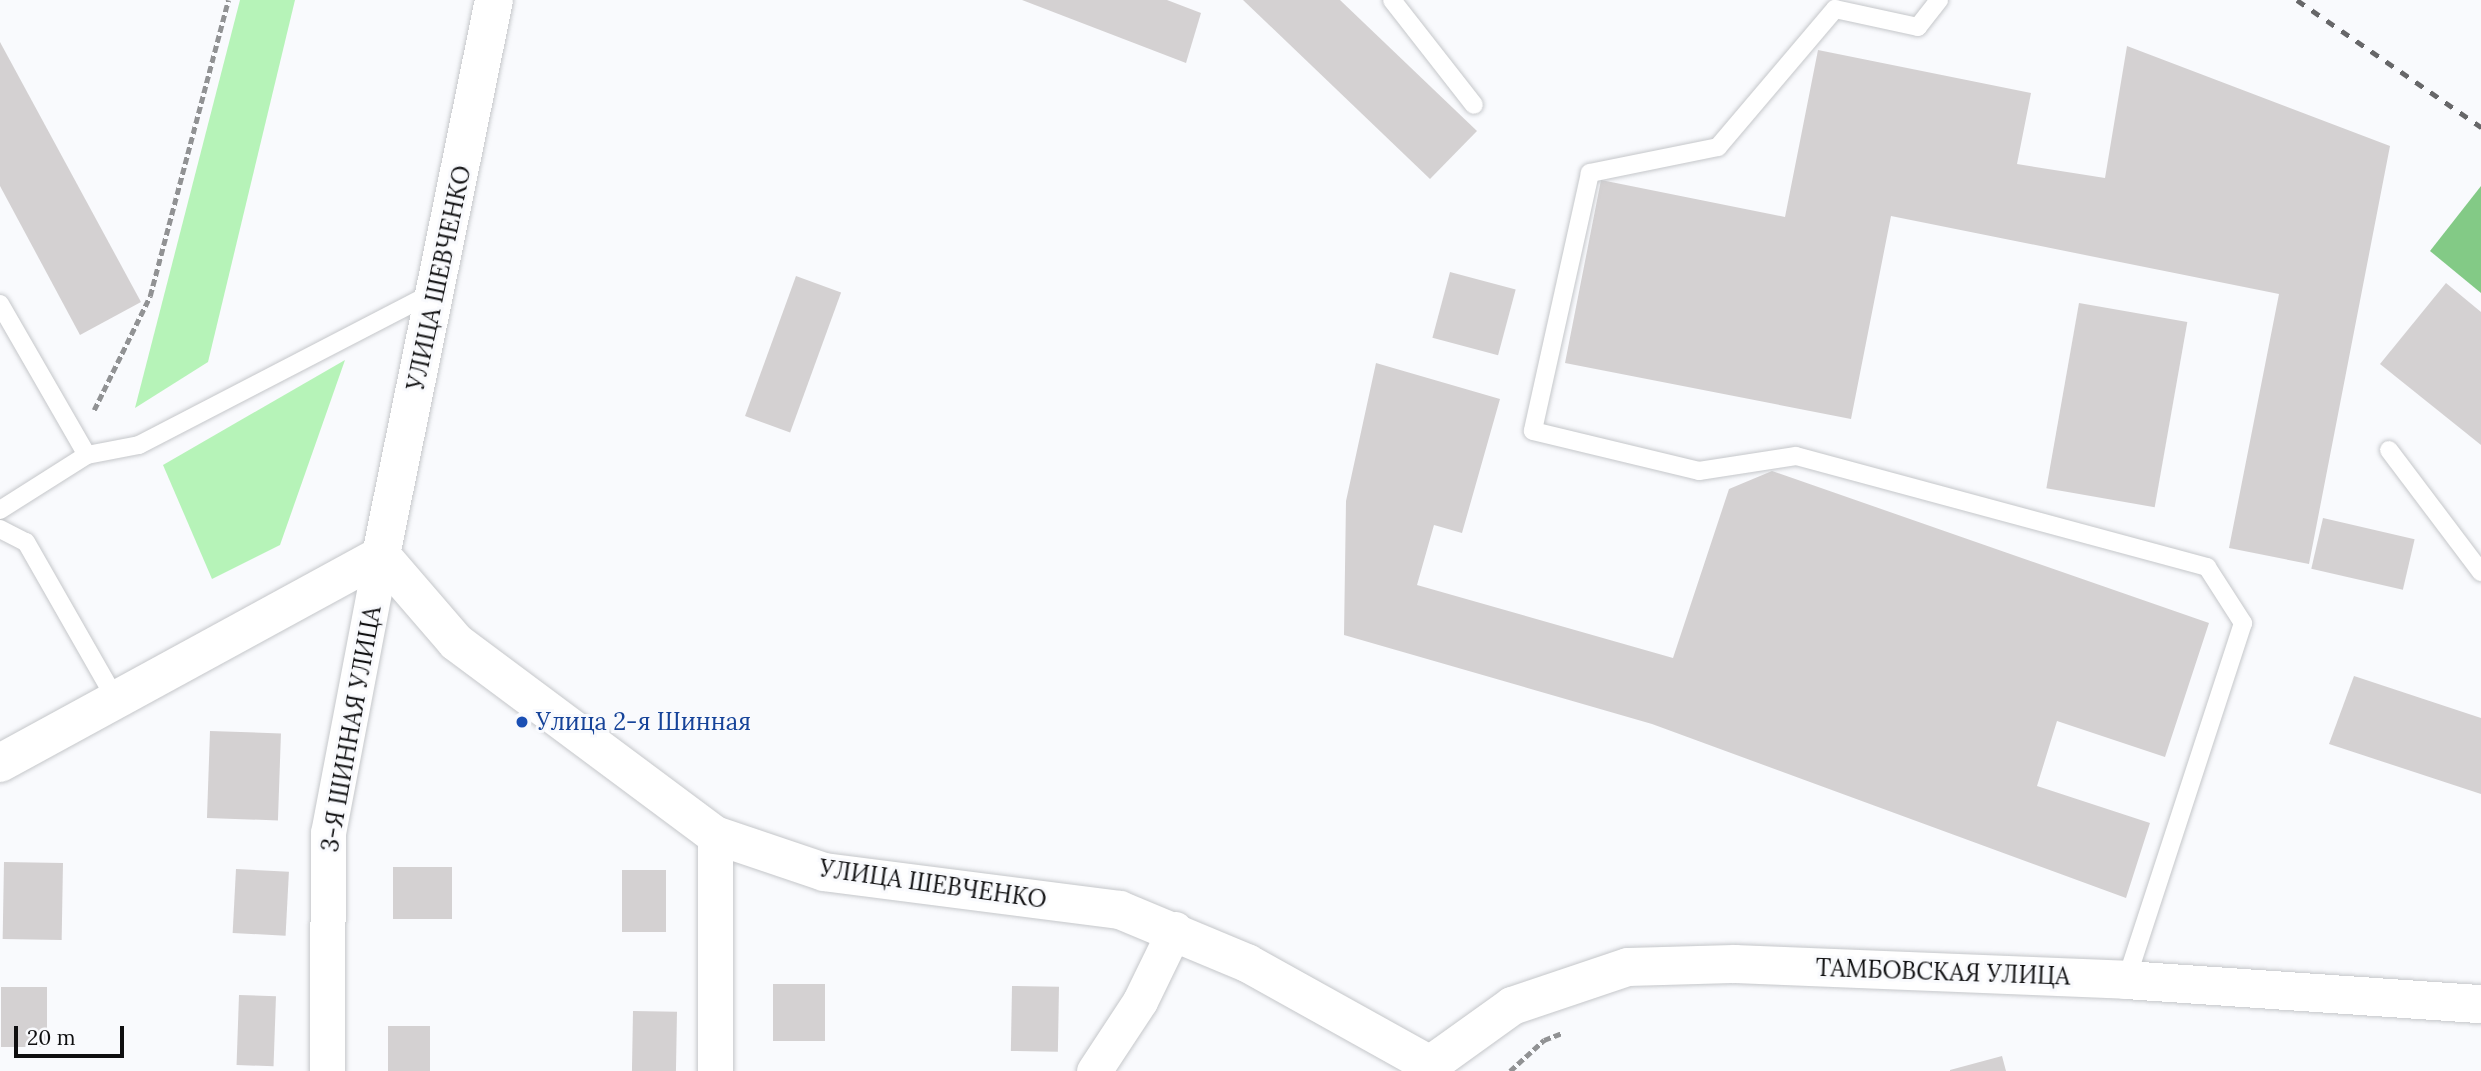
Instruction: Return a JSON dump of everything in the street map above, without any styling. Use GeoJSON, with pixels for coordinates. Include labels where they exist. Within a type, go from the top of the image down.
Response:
{"type":"FeatureCollection","features":[{"type":"Feature","properties":{"kind":"street","name":"УЛИЦА ШЕВЧЕНКО"},"geometry":{"type":"LineString","coordinates":[[494,0],[381,555],[456,642],[715,835],[824,872],[1120,910],[1175,929],[1430,1068]]}},
{"type":"Feature","properties":{"kind":"street"},"geometry":{"type":"LineString","coordinates":[[0,763],[114,695],[381,555]]}},
{"type":"Feature","properties":{"kind":"street","name":"3-Я ШИННАЯ УЛИЦА"},"geometry":{"type":"LineString","coordinates":[[327,1071],[328,833],[381,555]]}},
{"type":"Feature","properties":{"kind":"street"},"geometry":{"type":"LineString","coordinates":[[715,835],[715,1071]]}},
{"type":"Feature","properties":{"kind":"street"},"geometry":{"type":"LineString","coordinates":[[1094,1071],[1140,1001],[1175,929]]}},
{"type":"Feature","properties":{"kind":"street","name":"ТАМБОВСКАЯ УЛИЦА"},"geometry":{"type":"LineString","coordinates":[[1430,1068],[1512,1006],[1628,967],[1735,964],[2126,980],[2481,1004]]}},
{"type":"Feature","properties":{"kind":"lane"},"geometry":{"type":"LineString","coordinates":[[1392,0],[1474,105]]}},
{"type":"Feature","properties":{"kind":"lane"},"geometry":{"type":"LineString","coordinates":[[1939,0],[1919,27],[1835,9],[1718,147],[1590,173],[1533,431],[1699,471],[1796,456],[2207,567],[2243,623],[2126,980]]}},
{"type":"Feature","properties":{"kind":"lane"},"geometry":{"type":"LineString","coordinates":[[0,510],[87,455],[139,445],[437,290]]}},
{"type":"Feature","properties":{"kind":"lane"},"geometry":{"type":"LineString","coordinates":[[0,304],[87,455]]}},
{"type":"Feature","properties":{"kind":"lane"},"geometry":{"type":"LineString","coordinates":[[2389,450],[2481,572]]}},
{"type":"Feature","properties":{"kind":"lane"},"geometry":{"type":"LineString","coordinates":[[0,529],[26,542],[114,695]]}},
{"type":"Feature","properties":{"kind":"path"},"geometry":{"type":"LineString","coordinates":[[149,296],[228,0]]}},
{"type":"Feature","properties":{"kind":"green space"},"geometry":{"type":"Polygon","coordinates":[[[240,0],[295,0],[208,362],[135,408],[240,0]]]}},
{"type":"Feature","properties":{"kind":"green space"},"geometry":{"type":"Polygon","coordinates":[[[2481,186],[2481,293],[2430,251],[2481,186]]]}},
{"type":"Feature","properties":{"kind":"green space"},"geometry":{"type":"Polygon","coordinates":[[[345,360],[280,545],[212,579],[163,465],[345,360]]]}},
{"type":"Feature","properties":{"kind":"building"},"geometry":{"type":"Polygon","coordinates":[[[1022,0],[1167,0],[1201,13],[1186,63],[1022,0]]]}},
{"type":"Feature","properties":{"kind":"building"},"geometry":{"type":"Polygon","coordinates":[[[1243,0],[1340,0],[1477,131],[1430,179],[1243,0]]]}},
{"type":"Feature","properties":{"kind":"building"},"geometry":{"type":"Polygon","coordinates":[[[0,42],[141,302],[80,335],[0,186],[0,42]]]}},
{"type":"Feature","properties":{"kind":"building"},"geometry":{"type":"Polygon","coordinates":[[[2127,46],[2390,146],[2309,564],[2229,548],[2279,294],[1891,216],[1851,419],[1565,363],[1601,180],[1785,217],[1818,50],[2031,93],[2017,164],[2105,178],[2127,46]]]}},
{"type":"Feature","properties":{"kind":"building"},"geometry":{"type":"Polygon","coordinates":[[[1450,272],[1516,290],[1498,355],[1432,338],[1450,272]]]}},
{"type":"Feature","properties":{"kind":"building"},"geometry":{"type":"Polygon","coordinates":[[[796,276],[841,292],[790,432],[745,416],[796,276]]]}},
{"type":"Feature","properties":{"kind":"building"},"geometry":{"type":"Polygon","coordinates":[[[2446,283],[2481,312],[2481,445],[2380,364],[2446,283]]]}},
{"type":"Feature","properties":{"kind":"building"},"geometry":{"type":"Polygon","coordinates":[[[2079,303],[2187,322],[2155,507],[2046,488],[2079,303]]]}},
{"type":"Feature","properties":{"kind":"building"},"geometry":{"type":"Polygon","coordinates":[[[1376,363],[1500,399],[1462,533],[1434,525],[1417,585],[1673,658],[1729,489],[1772,471],[2209,623],[2165,757],[2057,721],[2037,786],[2150,823],[2126,898],[1652,724],[1344,635],[1346,501],[1376,363]]]}},
{"type":"Feature","properties":{"kind":"building"},"geometry":{"type":"Polygon","coordinates":[[[2323,518],[2415,539],[2403,590],[2311,569],[2323,518]]]}},
{"type":"Feature","properties":{"kind":"building"},"geometry":{"type":"Polygon","coordinates":[[[2354,676],[2481,718],[2481,794],[2329,744],[2354,676]]]}},
{"type":"Feature","properties":{"kind":"building"},"geometry":{"type":"Polygon","coordinates":[[[210,731],[281,733],[278,820],[207,818],[210,731]]]}},
{"type":"Feature","properties":{"kind":"building"},"geometry":{"type":"Polygon","coordinates":[[[4,862],[63,863],[62,940],[3,939],[4,862]]]}},
{"type":"Feature","properties":{"kind":"building"},"geometry":{"type":"Polygon","coordinates":[[[393,867],[452,867],[452,919],[393,919],[393,867]]]}},
{"type":"Feature","properties":{"kind":"building"},"geometry":{"type":"Polygon","coordinates":[[[236,869],[289,872],[286,936],[233,933],[236,869]]]}},
{"type":"Feature","properties":{"kind":"building"},"geometry":{"type":"Polygon","coordinates":[[[622,870],[666,870],[666,932],[622,932],[622,870]]]}},
{"type":"Feature","properties":{"kind":"building"},"geometry":{"type":"Polygon","coordinates":[[[773,984],[825,984],[825,1041],[773,1041],[773,984]]]}},
{"type":"Feature","properties":{"kind":"building"},"geometry":{"type":"Polygon","coordinates":[[[1012,986],[1059,987],[1058,1052],[1011,1051],[1012,986]]]}},
{"type":"Feature","properties":{"kind":"building"},"geometry":{"type":"Polygon","coordinates":[[[1,987],[47,987],[47,1047],[1,1047],[1,987]]]}},
{"type":"Feature","properties":{"kind":"building"},"geometry":{"type":"Polygon","coordinates":[[[239,995],[276,996],[274,1066],[237,1065],[239,995]]]}},
{"type":"Feature","properties":{"kind":"building"},"geometry":{"type":"Polygon","coordinates":[[[633,1011],[677,1012],[676,1071],[632,1071],[633,1011]]]}},
{"type":"Feature","properties":{"kind":"building"},"geometry":{"type":"Polygon","coordinates":[[[388,1026],[430,1026],[430,1071],[388,1071],[388,1026]]]}},
{"type":"Feature","properties":{"kind":"building"},"geometry":{"type":"Polygon","coordinates":[[[2002,1056],[2006,1071],[1950,1071],[1950,1070],[2002,1056]]]}},
{"type":"Feature","properties":{"kind":"railway"},"geometry":{"type":"LineString","coordinates":[[2297,0],[2481,127]]}},
{"type":"Feature","properties":{"kind":"place","name":"Улица 2-я Шинная"},"geometry":{"type":"Point","coordinates":[522,722]}}]}
